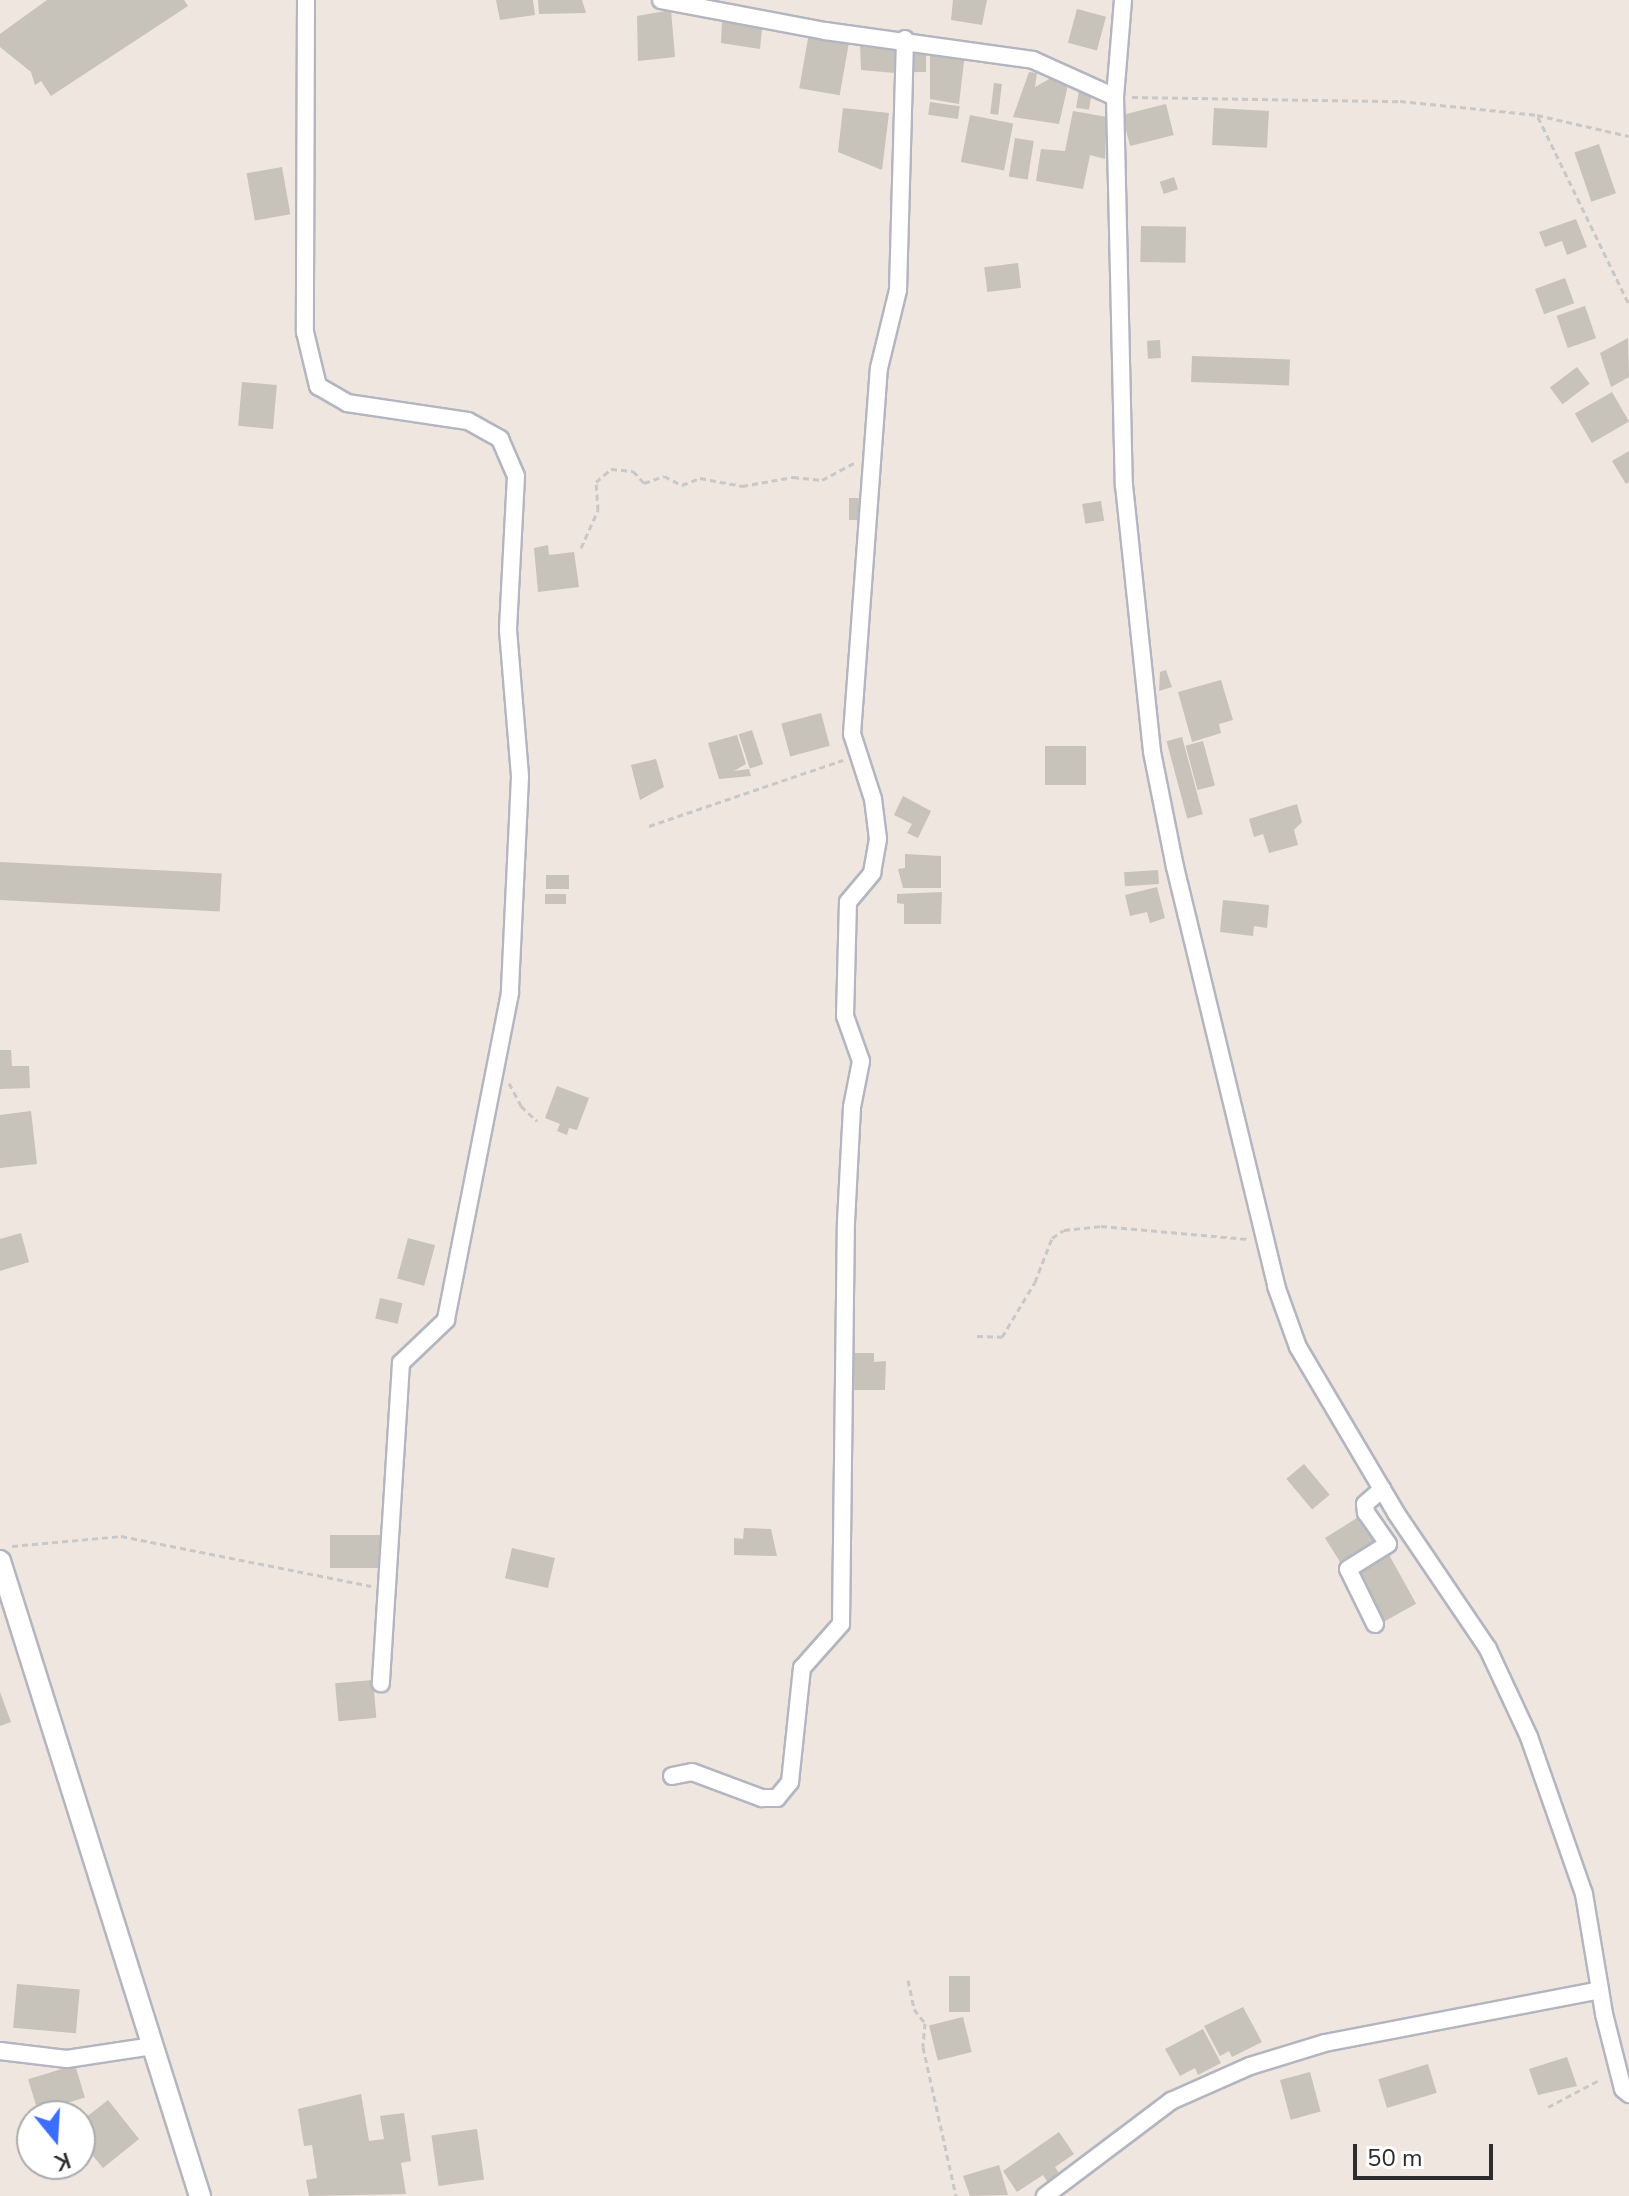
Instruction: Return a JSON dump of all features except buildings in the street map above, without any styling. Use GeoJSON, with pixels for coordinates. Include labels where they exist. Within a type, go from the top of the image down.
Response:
{"type":"FeatureCollection","features":[{"type":"Feature","properties":{"kind":"street"},"geometry":{"type":"LineString","coordinates":[[306,0],[305,332],[318,386],[347,403],[468,421],[500,439],[516,476],[508,630],[520,777],[510,993],[446,1320],[401,1363],[381,1683]]}},
{"type":"Feature","properties":{"kind":"street"},"geometry":{"type":"LineString","coordinates":[[661,0],[825,31],[905,39],[1033,60],[1115,97]]}},
{"type":"Feature","properties":{"kind":"street"},"geometry":{"type":"LineString","coordinates":[[1123,0],[1115,97],[1124,485],[1149,723],[1175,867],[1266,1240],[1298,1347],[1382,1489],[1488,1649],[1529,1737],[1584,1894],[1600,1990],[1618,2068],[1629,2094]]}},
{"type":"Feature","properties":{"kind":"street"},"geometry":{"type":"LineString","coordinates":[[672,1776],[692,1772],[762,1798],[777,1798],[790,1782],[802,1668],[841,1624],[846,1222],[861,1061],[845,1016],[848,902],[872,873],[878,839],[862,754],[852,734],[879,368],[898,290],[905,39]]}},
{"type":"Feature","properties":{"kind":"street"},"geometry":{"type":"LineString","coordinates":[[1375,1624],[1348,1569],[1388,1544],[1366,1513],[1365,1504],[1382,1489]]}},
{"type":"Feature","properties":{"kind":"street"},"geometry":{"type":"LineString","coordinates":[[0,1561],[200,2196]]}},
{"type":"Feature","properties":{"kind":"street"},"geometry":{"type":"LineString","coordinates":[[1045,2196],[1171,2101],[1250,2066],[1325,2043],[1600,1990]]}},
{"type":"Feature","properties":{"kind":"street"},"geometry":{"type":"LineString","coordinates":[[0,2051],[67,2059],[153,2046]]}},
{"type":"Feature","properties":{"kind":"path"},"geometry":{"type":"LineString","coordinates":[[1115,97],[1400,101],[1537,115],[1629,136]]}},
{"type":"Feature","properties":{"kind":"path"},"geometry":{"type":"LineString","coordinates":[[1537,115],[1629,304]]}},
{"type":"Feature","properties":{"kind":"path"},"geometry":{"type":"LineString","coordinates":[[581,548],[598,510],[596,482],[611,469],[633,471],[644,483],[664,476],[682,485],[700,478],[742,486],[793,477],[822,480],[858,461],[870,465]]}},
{"type":"Feature","properties":{"kind":"path"},"geometry":{"type":"LineString","coordinates":[[649,826],[862,754]]}},
{"type":"Feature","properties":{"kind":"path"},"geometry":{"type":"LineString","coordinates":[[494,1073],[510,1084],[521,1106],[537,1121]]}},
{"type":"Feature","properties":{"kind":"path"},"geometry":{"type":"LineString","coordinates":[[977,1336],[1002,1337],[1035,1282],[1052,1238],[1064,1230],[1101,1226],[1266,1240]]}},
{"type":"Feature","properties":{"kind":"path"},"geometry":{"type":"LineString","coordinates":[[0,1547],[121,1536],[387,1589]]}},
{"type":"Feature","properties":{"kind":"path"},"geometry":{"type":"LineString","coordinates":[[908,1980],[914,2009],[925,2023],[923,2047],[956,2196]]}},
{"type":"Feature","properties":{"kind":"path"},"geometry":{"type":"LineString","coordinates":[[1548,2107],[1618,2068]]}}]}
